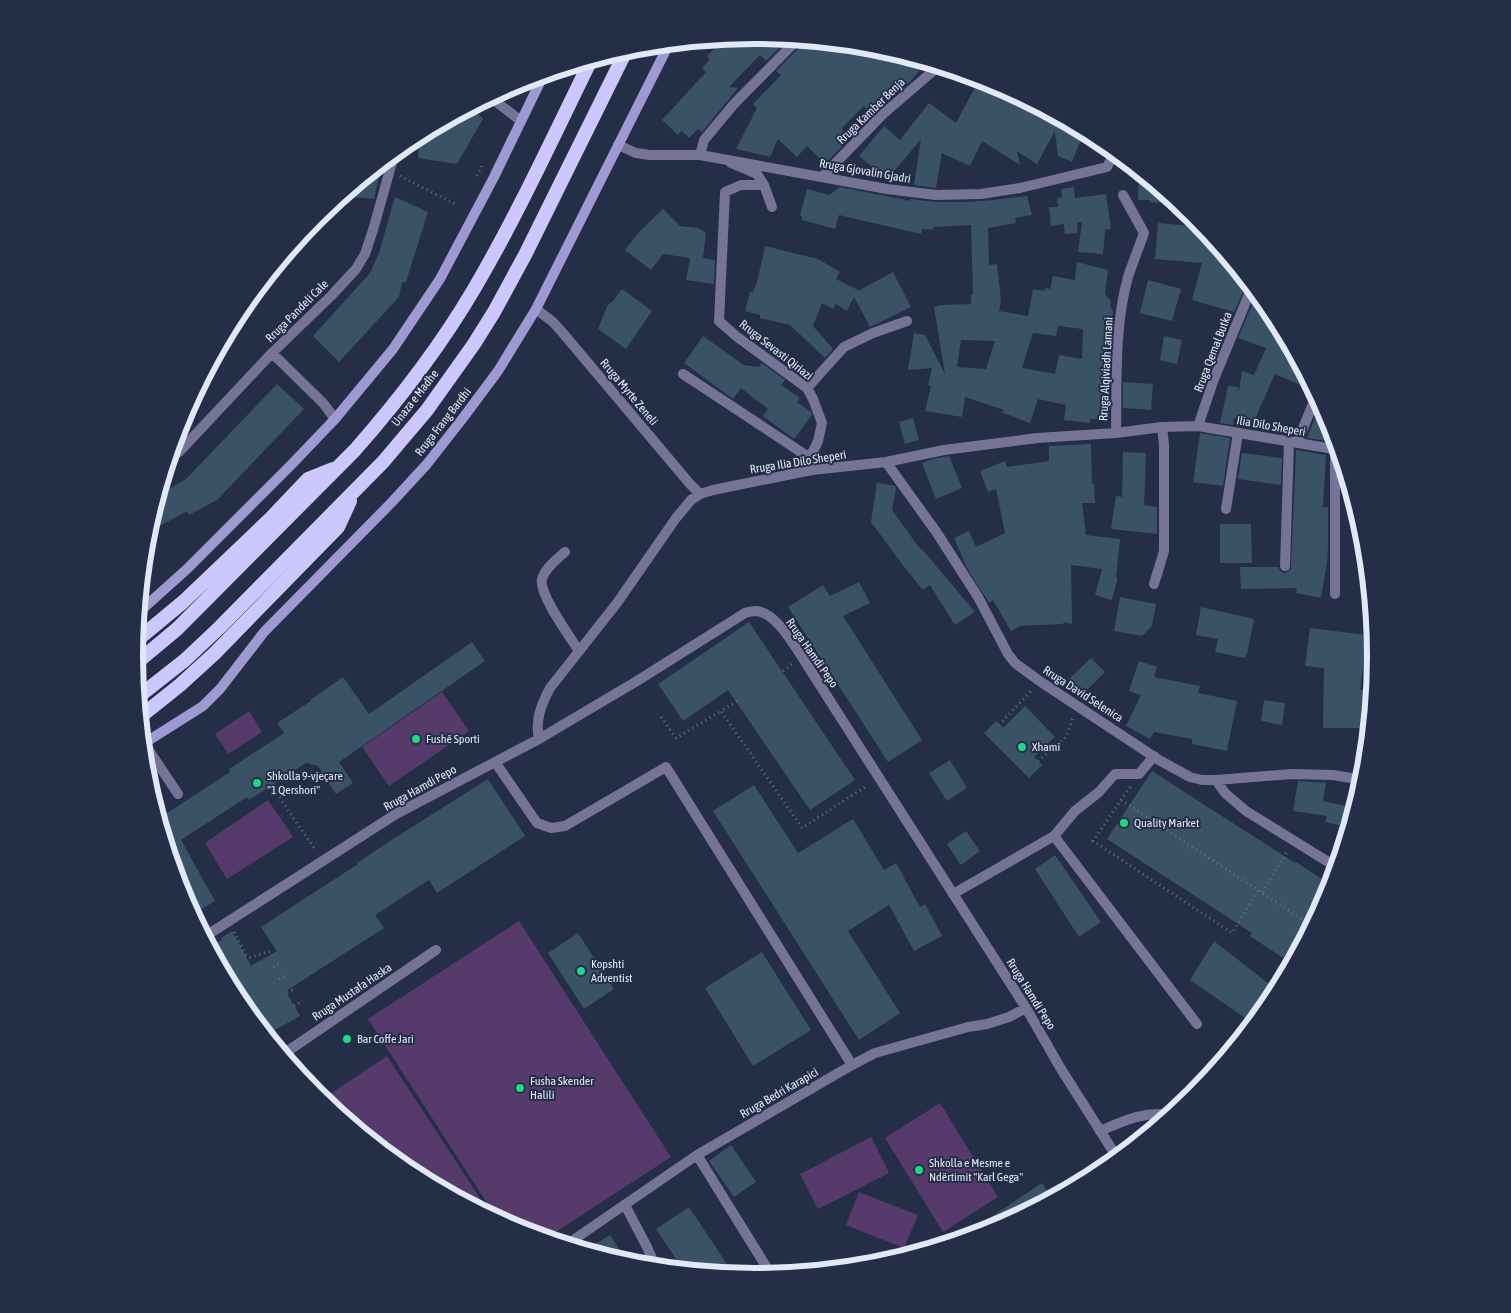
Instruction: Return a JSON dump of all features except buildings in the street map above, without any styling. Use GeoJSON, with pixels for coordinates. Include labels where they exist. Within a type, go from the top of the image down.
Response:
{"type":"FeatureCollection","features":[{"type":"Feature","properties":{"kind":"highway","name":"Unaza e Madhe"},"geometry":{"type":"LineString","coordinates":[[144,692],[185,660],[220,627],[383,462],[427,410],[474,344],[494,312],[525,255],[622,59]]}},
{"type":"Feature","properties":{"kind":"highway","name":"Unaza e Madhe"},"geometry":{"type":"LineString","coordinates":[[143,658],[178,630],[339,467],[382,420],[414,379],[474,290],[519,205],[587,68]]}},
{"type":"Feature","properties":{"kind":"highway"},"geometry":{"type":"LineString","coordinates":[[144,635],[183,602],[271,518],[308,478],[339,467]]}},
{"type":"Feature","properties":{"kind":"highway"},"geometry":{"type":"LineString","coordinates":[[146,713],[180,685],[214,653],[338,527],[355,490]]}},
{"type":"Feature","properties":{"kind":"main road","name":"Rruga Frang Bardhi"},"geometry":{"type":"LineString","coordinates":[[149,740],[203,706],[220,689],[264,632],[392,502],[427,464],[463,418],[498,370],[536,309],[666,51]]}},
{"type":"Feature","properties":{"kind":"main road"},"geometry":{"type":"LineString","coordinates":[[145,607],[212,545],[335,418],[393,349],[440,278],[490,185],[539,83]]}},
{"type":"Feature","properties":{"kind":"street"},"geometry":{"type":"LineString","coordinates":[[700,155],[704,140],[734,104],[792,45]]}},
{"type":"Feature","properties":{"kind":"street","name":"Rruga Kamber Benja"},"geometry":{"type":"LineString","coordinates":[[822,176],[883,114],[933,70]]}},
{"type":"Feature","properties":{"kind":"street"},"geometry":{"type":"LineString","coordinates":[[496,102],[520,121]]}},
{"type":"Feature","properties":{"kind":"street","name":"Rruga Gjovalin Gjadri"},"geometry":{"type":"LineString","coordinates":[[618,145],[636,153],[650,155],[700,155],[887,189],[936,195],[981,194],[1020,188],[1107,167],[1112,158]]}},
{"type":"Feature","properties":{"kind":"street"},"geometry":{"type":"LineString","coordinates":[[718,158],[757,174],[764,185],[772,207]]}},
{"type":"Feature","properties":{"kind":"street","name":"Rruga Pandeli Cale"},"geometry":{"type":"LineString","coordinates":[[178,453],[272,353],[356,269],[365,254],[374,230],[392,163]]}},
{"type":"Feature","properties":{"kind":"street","name":"Rruga Sevasti Qiriazi"},"geometry":{"type":"LineString","coordinates":[[764,185],[741,185],[725,192],[725,220],[718,320],[736,336],[806,388],[813,399],[822,423],[818,441],[810,458]]}},
{"type":"Feature","properties":{"kind":"street","name":"Rruga Alqiviadh Lamani"},"geometry":{"type":"LineString","coordinates":[[1116,433],[1120,317],[1128,277],[1144,233],[1123,195]]}},
{"type":"Feature","properties":{"kind":"street","name":"Rruga Qemal Butka"},"geometry":{"type":"LineString","coordinates":[[1198,426],[1249,294]]}},
{"type":"Feature","properties":{"kind":"street","name":"Rruga Myrte Zeneli"},"geometry":{"type":"LineString","coordinates":[[536,309],[553,322],[562,332],[700,494]]}},
{"type":"Feature","properties":{"kind":"street"},"geometry":{"type":"LineString","coordinates":[[806,388],[844,347],[873,333],[908,321]]}},
{"type":"Feature","properties":{"kind":"street"},"geometry":{"type":"LineString","coordinates":[[272,353],[323,403],[335,418]]}},
{"type":"Feature","properties":{"kind":"street"},"geometry":{"type":"LineString","coordinates":[[683,374],[810,458],[812,470]]}},
{"type":"Feature","properties":{"kind":"street"},"geometry":{"type":"LineString","coordinates":[[1285,566],[1293,442],[1312,401]]}},
{"type":"Feature","properties":{"kind":"street","name":"Rruga Ilia Dilo Sheperi"},"geometry":{"type":"LineString","coordinates":[[539,739],[538,717],[542,702],[550,688],[618,603],[676,518],[691,500],[700,494],[812,470],[886,462],[944,450],[1037,438],[1116,433],[1162,427],[1198,426]]}},
{"type":"Feature","properties":{"kind":"street","name":"Ilia Dilo Sheperi"},"geometry":{"type":"LineString","coordinates":[[1198,426],[1332,449]]}},
{"type":"Feature","properties":{"kind":"street"},"geometry":{"type":"LineString","coordinates":[[1154,584],[1164,551],[1164,454],[1162,427]]}},
{"type":"Feature","properties":{"kind":"street"},"geometry":{"type":"LineString","coordinates":[[1226,509],[1238,433]]}},
{"type":"Feature","properties":{"kind":"street","name":"Rruga David Selenica"},"geometry":{"type":"LineString","coordinates":[[886,462],[963,574],[1008,654],[1015,663],[1048,687],[1178,772],[1190,777],[1216,780],[1292,774],[1333,775],[1355,779]]}},
{"type":"Feature","properties":{"kind":"street"},"geometry":{"type":"LineString","coordinates":[[1335,594],[1337,463]]}},
{"type":"Feature","properties":{"kind":"street"},"geometry":{"type":"LineString","coordinates":[[565,552],[545,572],[541,585],[555,613],[579,651]]}},
{"type":"Feature","properties":{"kind":"street","name":"Rruga Hamdi Pepo"},"geometry":{"type":"LineString","coordinates":[[209,934],[396,814],[539,739],[637,681],[745,613],[757,611],[770,616],[791,641],[1026,1008],[1114,1153]]}},
{"type":"Feature","properties":{"kind":"street"},"geometry":{"type":"LineString","coordinates":[[151,755],[178,794]]}},
{"type":"Feature","properties":{"kind":"street"},"geometry":{"type":"LineString","coordinates":[[953,894],[1054,836],[1075,811],[1099,792],[1115,774],[1139,774],[1154,756]]}},
{"type":"Feature","properties":{"kind":"street"},"geometry":{"type":"LineString","coordinates":[[495,762],[537,823],[551,828],[565,826],[666,767],[852,1065]]}},
{"type":"Feature","properties":{"kind":"street"},"geometry":{"type":"LineString","coordinates":[[1216,780],[1225,794],[1246,811],[1332,864]]}},
{"type":"Feature","properties":{"kind":"street"},"geometry":{"type":"LineString","coordinates":[[1054,836],[1197,1024]]}},
{"type":"Feature","properties":{"kind":"street","name":"Rruga Mustafa Haska"},"geometry":{"type":"LineString","coordinates":[[287,1052],[436,950]]}},
{"type":"Feature","properties":{"kind":"street","name":"Rruga Bedri Karapici"},"geometry":{"type":"LineString","coordinates":[[572,1241],[697,1155],[875,1053],[968,1027],[987,1024],[1009,1017],[1026,1008]]}},
{"type":"Feature","properties":{"kind":"street"},"geometry":{"type":"LineString","coordinates":[[1100,1131],[1135,1116],[1164,1114]]}},
{"type":"Feature","properties":{"kind":"street"},"geometry":{"type":"LineString","coordinates":[[697,1155],[767,1269]]}},
{"type":"Feature","properties":{"kind":"street"},"geometry":{"type":"LineString","coordinates":[[625,1205],[653,1260]]}},
{"type":"Feature","properties":{"kind":"path"},"geometry":{"type":"LineString","coordinates":[[475,179],[487,155]]}},
{"type":"Feature","properties":{"kind":"path"},"geometry":{"type":"LineString","coordinates":[[390,171],[457,204]]}},
{"type":"Feature","properties":{"kind":"path"},"geometry":{"type":"LineString","coordinates":[[999,725],[1026,698]]}},
{"type":"Feature","properties":{"kind":"path"},"geometry":{"type":"LineString","coordinates":[[661,717],[676,738],[737,701]]}},
{"type":"Feature","properties":{"kind":"path"},"geometry":{"type":"LineString","coordinates":[[721,711],[802,828],[859,791]]}},
{"type":"Feature","properties":{"kind":"path"},"geometry":{"type":"LineString","coordinates":[[1038,761],[1066,737],[1070,726]]}},
{"type":"Feature","properties":{"kind":"path"},"geometry":{"type":"LineString","coordinates":[[1139,774],[1093,841],[1232,933],[1294,841]]}},
{"type":"Feature","properties":{"kind":"path"},"geometry":{"type":"LineString","coordinates":[[271,785],[312,846]]}},
{"type":"Feature","properties":{"kind":"path"},"geometry":{"type":"LineString","coordinates":[[1121,800],[1308,922]]}},
{"type":"Feature","properties":{"kind":"path"},"geometry":{"type":"LineString","coordinates":[[239,942],[246,955],[250,957],[271,951]]}},
{"type":"Feature","properties":{"kind":"path"},"geometry":{"type":"LineString","coordinates":[[273,967],[279,964]]}},
{"type":"Feature","properties":{"kind":"path"},"geometry":{"type":"LineString","coordinates":[[279,979],[286,976]]}},
{"type":"Feature","properties":{"kind":"path"},"geometry":{"type":"LineString","coordinates":[[287,992],[294,989]]}},
{"type":"Feature","properties":{"kind":"path"},"geometry":{"type":"LineString","coordinates":[[294,1006],[301,1002]]}},
{"type":"Feature","properties":{"kind":"shaded area","name":"Fushë Sporti"},"geometry":{"type":"Polygon","coordinates":[[[442,692],[469,731],[389,786],[362,747],[442,692]]]}},
{"type":"Feature","properties":{"kind":"shaded area"},"geometry":{"type":"Polygon","coordinates":[[[249,711],[262,732],[228,754],[215,734],[249,711]]]}},
{"type":"Feature","properties":{"kind":"shaded area"},"geometry":{"type":"Polygon","coordinates":[[[268,800],[293,837],[227,879],[205,843],[268,800]]]}},
{"type":"Feature","properties":{"kind":"shaded area","name":"Fusha Skender Halili"},"geometry":{"type":"Polygon","coordinates":[[[519,921],[671,1157],[552,1234],[521,1223],[491,1209],[368,1019],[519,921]]]}},
{"type":"Feature","properties":{"kind":"shaded area"},"geometry":{"type":"Polygon","coordinates":[[[387,1056],[486,1207],[449,1187],[382,1143],[328,1095],[387,1056]]]}},
{"type":"Feature","properties":{"kind":"shaded area"},"geometry":{"type":"Polygon","coordinates":[[[940,1103],[998,1197],[943,1232],[885,1138],[940,1103]]]}},
{"type":"Feature","properties":{"kind":"shaded area"},"geometry":{"type":"Polygon","coordinates":[[[871,1137],[889,1173],[818,1209],[800,1174],[871,1137]]]}},
{"type":"Feature","properties":{"kind":"shaded area"},"geometry":{"type":"Polygon","coordinates":[[[859,1192],[918,1215],[904,1248],[846,1225],[859,1192]]]}},
{"type":"Feature","properties":{"kind":"place","name":"Fushë Sporti"},"geometry":{"type":"Point","coordinates":[416,739]}},
{"type":"Feature","properties":{"kind":"place","name":"Xhami"},"geometry":{"type":"Point","coordinates":[1022,747]}},
{"type":"Feature","properties":{"kind":"place","name":"Shkolla 9-vjeçare \"1 Qershori\""},"geometry":{"type":"Point","coordinates":[257,783]}},
{"type":"Feature","properties":{"kind":"place","name":"Quality Market"},"geometry":{"type":"Point","coordinates":[1124,823]}},
{"type":"Feature","properties":{"kind":"place","name":"Kopshti Adventist"},"geometry":{"type":"Point","coordinates":[581,971]}},
{"type":"Feature","properties":{"kind":"place","name":"Bar Coffe Jari"},"geometry":{"type":"Point","coordinates":[347,1039]}},
{"type":"Feature","properties":{"kind":"place","name":"Fusha Skender Halili"},"geometry":{"type":"Point","coordinates":[520,1088]}},
{"type":"Feature","properties":{"kind":"place","name":"Shkolla e Mesme e Ndërtimit \"Karl Gega\""},"geometry":{"type":"Point","coordinates":[919,1170]}}]}
